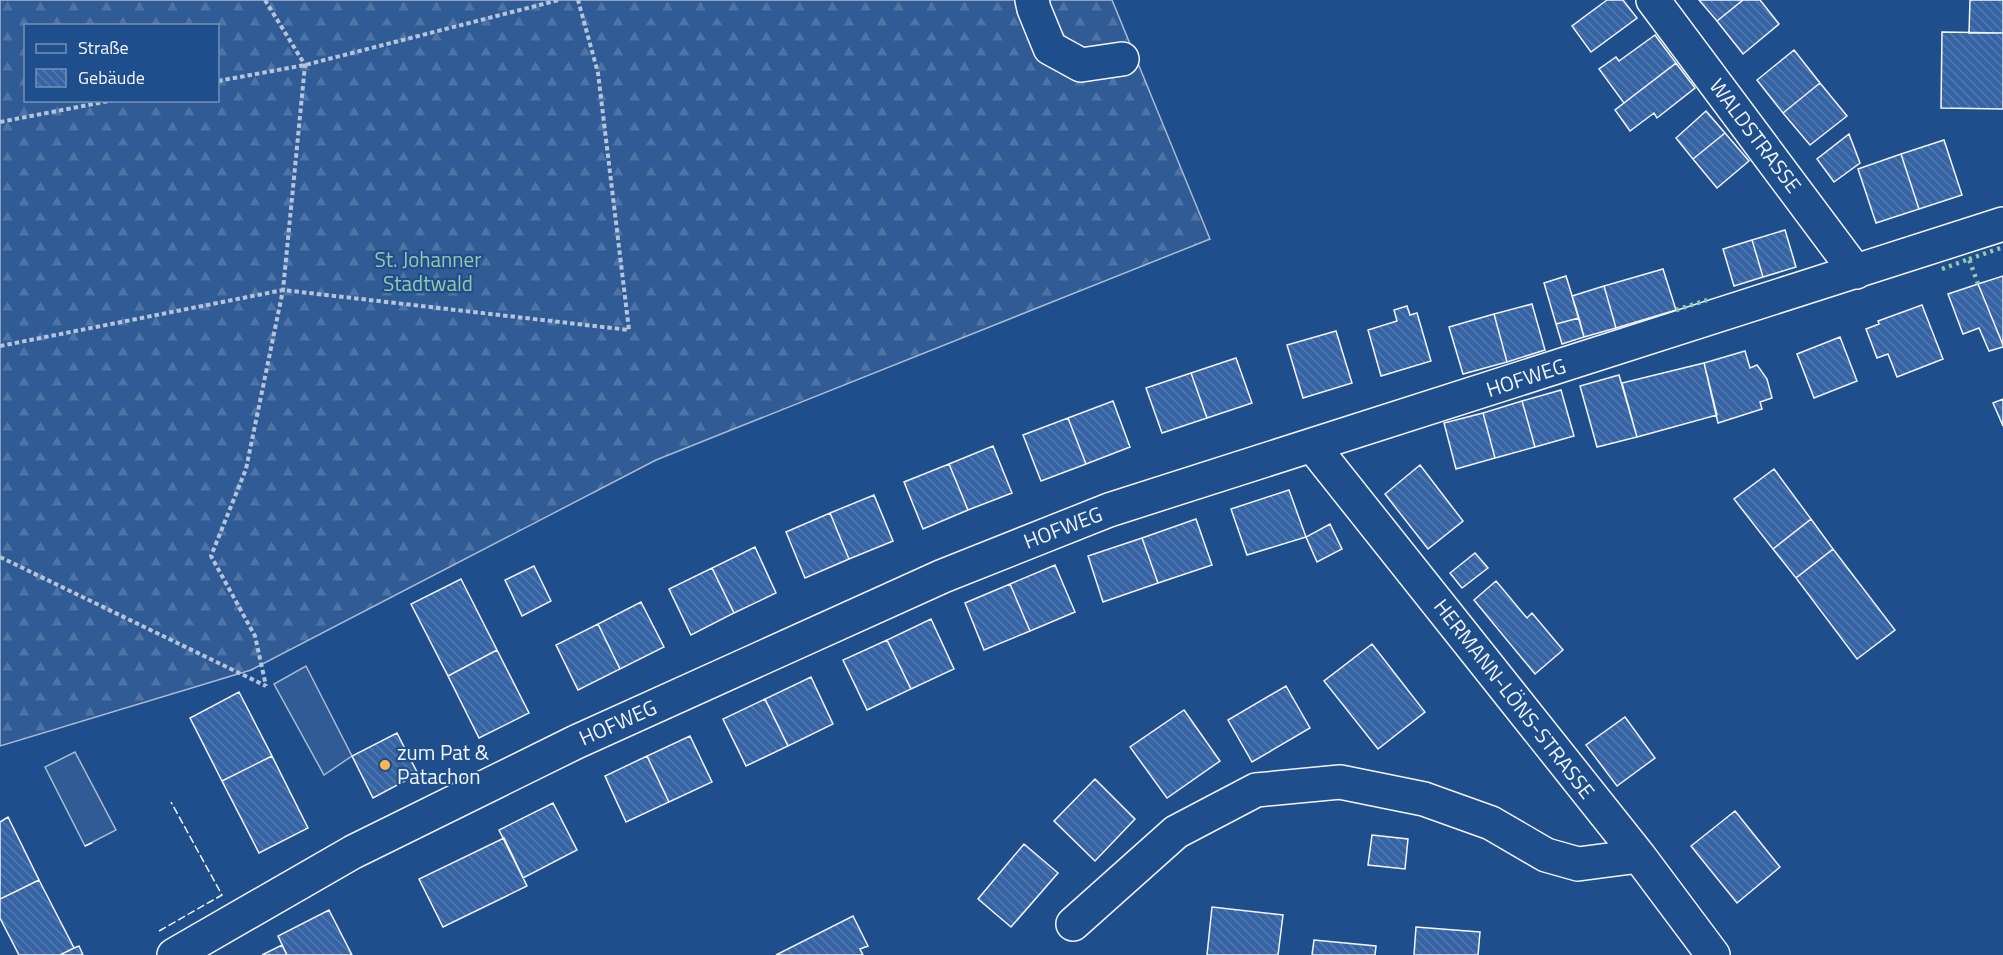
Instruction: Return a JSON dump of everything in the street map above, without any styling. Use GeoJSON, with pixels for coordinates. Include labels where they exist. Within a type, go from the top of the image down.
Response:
{"type":"FeatureCollection","features":[{"type":"Feature","properties":{"kind":"street"},"geometry":{"type":"LineString","coordinates":[[1032,0],[1050,48],[1081,65],[1122,59]]}},
{"type":"Feature","properties":{"kind":"street","name":"WALDSTRASSE"},"geometry":{"type":"LineString","coordinates":[[1653,0],[1856,272]]}},
{"type":"Feature","properties":{"kind":"street","name":"HOFWEG"},"geometry":{"type":"LineString","coordinates":[[174,955],[353,852],[576,742],[943,576],[1109,510],[2003,224]]}},
{"type":"Feature","properties":{"kind":"street","name":"HERMANN-LÖNS-STRASSE"},"geometry":{"type":"LineString","coordinates":[[1312,445],[1639,856],[1713,955]]}},
{"type":"Feature","properties":{"kind":"street"},"geometry":{"type":"LineString","coordinates":[[1072,924],[1176,832],[1256,790],[1340,782],[1424,799],[1491,823],[1546,855],[1578,864],[1639,856]]}},
{"type":"Feature","properties":{"kind":"path"},"geometry":{"type":"LineString","coordinates":[[0,556],[266,686],[255,636],[211,556],[246,469],[283,290],[305,65],[265,0]]}},
{"type":"Feature","properties":{"kind":"path"},"geometry":{"type":"LineString","coordinates":[[219,81],[305,65],[559,0]]}},
{"type":"Feature","properties":{"kind":"path"},"geometry":{"type":"LineString","coordinates":[[0,346],[283,290],[629,330],[598,73],[579,0]]}},
{"type":"Feature","properties":{"kind":"path"},"geometry":{"type":"LineString","coordinates":[[0,122],[104,102]]}},
{"type":"Feature","properties":{"kind":"green space","name":"St. Johanner Stadtwald"},"geometry":{"type":"Polygon","coordinates":[[[0,0],[1112,0],[1210,239],[656,460],[251,670],[0,746],[0,0]]]}},
{"type":"Feature","properties":{"kind":"shaded area"},"geometry":{"type":"Polygon","coordinates":[[[306,666],[352,756],[324,775],[274,684],[306,666]]]}},
{"type":"Feature","properties":{"kind":"shaded area"},"geometry":{"type":"Polygon","coordinates":[[[75,752],[116,830],[85,846],[45,767],[75,752]]]}},
{"type":"Feature","properties":{"kind":"building"},"geometry":{"type":"Polygon","coordinates":[[[1607,0],[1623,0],[1637,18],[1591,52],[1572,26],[1607,0]]]}},
{"type":"Feature","properties":{"kind":"building"},"geometry":{"type":"Polygon","coordinates":[[[1699,0],[1743,0],[1717,21],[1699,0]]]}},
{"type":"Feature","properties":{"kind":"building"},"geometry":{"type":"Polygon","coordinates":[[[1743,0],[1760,0],[1779,24],[1743,54],[1717,21],[1743,0]]]}},
{"type":"Feature","properties":{"kind":"building"},"geometry":{"type":"Polygon","coordinates":[[[1970,0],[2003,0],[2003,33],[1969,33],[1970,0]]]}},
{"type":"Feature","properties":{"kind":"building"},"geometry":{"type":"Polygon","coordinates":[[[1942,32],[2003,33],[2003,109],[1941,108],[1942,32]]]}},
{"type":"Feature","properties":{"kind":"building"},"geometry":{"type":"Polygon","coordinates":[[[1655,35],[1676,63],[1624,103],[1599,69],[1616,57],[1619,61],[1655,35]]]}},
{"type":"Feature","properties":{"kind":"building"},"geometry":{"type":"Polygon","coordinates":[[[1794,50],[1820,83],[1783,113],[1757,80],[1794,50]]]}},
{"type":"Feature","properties":{"kind":"building"},"geometry":{"type":"Polygon","coordinates":[[[1676,63],[1695,88],[1657,118],[1654,113],[1630,131],[1615,110],[1676,63]]]}},
{"type":"Feature","properties":{"kind":"building"},"geometry":{"type":"Polygon","coordinates":[[[1820,83],[1847,116],[1810,145],[1783,113],[1820,83]]]}},
{"type":"Feature","properties":{"kind":"building"},"geometry":{"type":"Polygon","coordinates":[[[1706,111],[1725,133],[1693,159],[1676,138],[1706,111]]]}},
{"type":"Feature","properties":{"kind":"building"},"geometry":{"type":"Polygon","coordinates":[[[1725,133],[1749,161],[1717,188],[1693,159],[1725,133]]]}},
{"type":"Feature","properties":{"kind":"building"},"geometry":{"type":"Polygon","coordinates":[[[1849,134],[1860,163],[1834,182],[1817,159],[1849,134]]]}},
{"type":"Feature","properties":{"kind":"building"},"geometry":{"type":"Polygon","coordinates":[[[1944,140],[1962,195],[1919,209],[1901,154],[1944,140]]]}},
{"type":"Feature","properties":{"kind":"building"},"geometry":{"type":"Polygon","coordinates":[[[1901,154],[1919,209],[1876,223],[1858,169],[1901,154]]]}},
{"type":"Feature","properties":{"kind":"building"},"geometry":{"type":"Polygon","coordinates":[[[1785,230],[1796,267],[1763,277],[1752,240],[1785,230]]]}},
{"type":"Feature","properties":{"kind":"building"},"geometry":{"type":"Polygon","coordinates":[[[1752,240],[1763,277],[1734,286],[1723,249],[1752,240]]]}},
{"type":"Feature","properties":{"kind":"building"},"geometry":{"type":"Polygon","coordinates":[[[1663,269],[1676,310],[1616,328],[1604,286],[1663,269]]]}},
{"type":"Feature","properties":{"kind":"building"},"geometry":{"type":"Polygon","coordinates":[[[1566,276],[1579,318],[1556,324],[1544,283],[1566,276]]]}},
{"type":"Feature","properties":{"kind":"building"},"geometry":{"type":"Polygon","coordinates":[[[2003,276],[2003,345],[1978,284],[2003,276]]]}},
{"type":"Feature","properties":{"kind":"building"},"geometry":{"type":"Polygon","coordinates":[[[1978,284],[2003,345],[2003,347],[1989,351],[1979,328],[1963,334],[1948,294],[1978,284]]]}},
{"type":"Feature","properties":{"kind":"building"},"geometry":{"type":"Polygon","coordinates":[[[1604,286],[1616,328],[1584,337],[1572,296],[1604,286]]]}},
{"type":"Feature","properties":{"kind":"building"},"geometry":{"type":"Polygon","coordinates":[[[1532,304],[1545,350],[1507,362],[1494,314],[1532,304]]]}},
{"type":"Feature","properties":{"kind":"building"},"geometry":{"type":"Polygon","coordinates":[[[1922,305],[1943,359],[1897,377],[1888,354],[1877,358],[1866,329],[1879,324],[1878,321],[1922,305]]]}},
{"type":"Feature","properties":{"kind":"building"},"geometry":{"type":"Polygon","coordinates":[[[1407,306],[1410,315],[1417,313],[1431,361],[1381,376],[1368,330],[1397,321],[1394,310],[1407,306]]]}},
{"type":"Feature","properties":{"kind":"building"},"geometry":{"type":"Polygon","coordinates":[[[1494,314],[1507,362],[1463,374],[1449,327],[1494,314]]]}},
{"type":"Feature","properties":{"kind":"building"},"geometry":{"type":"Polygon","coordinates":[[[1579,318],[1584,337],[1562,344],[1556,324],[1579,318]]]}},
{"type":"Feature","properties":{"kind":"building"},"geometry":{"type":"Polygon","coordinates":[[[1336,331],[1352,383],[1303,398],[1287,345],[1336,331]]]}},
{"type":"Feature","properties":{"kind":"building"},"geometry":{"type":"Polygon","coordinates":[[[1840,337],[1857,381],[1814,398],[1797,354],[1840,337]]]}},
{"type":"Feature","properties":{"kind":"building"},"geometry":{"type":"Polygon","coordinates":[[[1745,351],[1750,368],[1757,365],[1767,379],[1772,398],[1760,402],[1762,409],[1718,423],[1704,363],[1745,351]]]}},
{"type":"Feature","properties":{"kind":"building"},"geometry":{"type":"Polygon","coordinates":[[[1236,358],[1252,403],[1207,418],[1191,373],[1236,358]]]}},
{"type":"Feature","properties":{"kind":"building"},"geometry":{"type":"Polygon","coordinates":[[[1704,363],[1717,415],[1637,437],[1622,383],[1704,363]]]}},
{"type":"Feature","properties":{"kind":"building"},"geometry":{"type":"Polygon","coordinates":[[[1191,373],[1207,418],[1162,433],[1146,388],[1191,373]]]}},
{"type":"Feature","properties":{"kind":"building"},"geometry":{"type":"Polygon","coordinates":[[[1619,375],[1637,437],[1597,447],[1580,386],[1619,375]]]}},
{"type":"Feature","properties":{"kind":"building"},"geometry":{"type":"Polygon","coordinates":[[[1561,390],[1574,436],[1535,447],[1522,401],[1561,390]]]}},
{"type":"Feature","properties":{"kind":"building"},"geometry":{"type":"Polygon","coordinates":[[[2003,399],[2003,426],[1993,403],[2003,399]]]}},
{"type":"Feature","properties":{"kind":"building"},"geometry":{"type":"Polygon","coordinates":[[[1113,401],[1130,447],[1086,464],[1068,418],[1113,401]]]}},
{"type":"Feature","properties":{"kind":"building"},"geometry":{"type":"Polygon","coordinates":[[[1522,401],[1535,447],[1495,458],[1483,413],[1522,401]]]}},
{"type":"Feature","properties":{"kind":"building"},"geometry":{"type":"Polygon","coordinates":[[[1483,413],[1495,458],[1456,469],[1444,423],[1483,413]]]}},
{"type":"Feature","properties":{"kind":"building"},"geometry":{"type":"Polygon","coordinates":[[[1068,418],[1086,464],[1041,481],[1023,435],[1068,418]]]}},
{"type":"Feature","properties":{"kind":"building"},"geometry":{"type":"Polygon","coordinates":[[[993,446],[1012,493],[968,510],[949,464],[993,446]]]}},
{"type":"Feature","properties":{"kind":"building"},"geometry":{"type":"Polygon","coordinates":[[[949,464],[968,510],[923,529],[904,482],[949,464]]]}},
{"type":"Feature","properties":{"kind":"building"},"geometry":{"type":"Polygon","coordinates":[[[1420,465],[1463,521],[1428,549],[1385,494],[1420,465]]]}},
{"type":"Feature","properties":{"kind":"building"},"geometry":{"type":"Polygon","coordinates":[[[1774,469],[1811,519],[1773,549],[1734,499],[1774,469]]]}},
{"type":"Feature","properties":{"kind":"building"},"geometry":{"type":"Polygon","coordinates":[[[1289,490],[1306,537],[1247,555],[1231,509],[1289,490]]]}},
{"type":"Feature","properties":{"kind":"building"},"geometry":{"type":"Polygon","coordinates":[[[874,495],[893,541],[849,559],[830,513],[874,495]]]}},
{"type":"Feature","properties":{"kind":"building"},"geometry":{"type":"Polygon","coordinates":[[[830,513],[849,559],[805,578],[786,532],[830,513]]]}},
{"type":"Feature","properties":{"kind":"building"},"geometry":{"type":"Polygon","coordinates":[[[1196,519],[1212,565],[1158,583],[1142,538],[1196,519]]]}},
{"type":"Feature","properties":{"kind":"building"},"geometry":{"type":"Polygon","coordinates":[[[1811,519],[1833,549],[1796,578],[1773,549],[1811,519]]]}},
{"type":"Feature","properties":{"kind":"building"},"geometry":{"type":"Polygon","coordinates":[[[1330,524],[1342,549],[1317,562],[1306,537],[1330,524]]]}},
{"type":"Feature","properties":{"kind":"building"},"geometry":{"type":"Polygon","coordinates":[[[1142,538],[1158,583],[1103,602],[1088,556],[1142,538]]]}},
{"type":"Feature","properties":{"kind":"building"},"geometry":{"type":"Polygon","coordinates":[[[755,547],[776,593],[734,613],[712,568],[755,547]]]}},
{"type":"Feature","properties":{"kind":"building"},"geometry":{"type":"Polygon","coordinates":[[[1833,549],[1895,630],[1857,659],[1796,578],[1833,549]]]}},
{"type":"Feature","properties":{"kind":"building"},"geometry":{"type":"Polygon","coordinates":[[[1475,553],[1488,568],[1462,588],[1450,573],[1475,553]]]}},
{"type":"Feature","properties":{"kind":"building"},"geometry":{"type":"Polygon","coordinates":[[[1055,565],[1075,612],[1030,631],[1010,584],[1055,565]]]}},
{"type":"Feature","properties":{"kind":"building"},"geometry":{"type":"Polygon","coordinates":[[[534,566],[551,601],[522,616],[505,580],[534,566]]]}},
{"type":"Feature","properties":{"kind":"building"},"geometry":{"type":"Polygon","coordinates":[[[712,568],[734,613],[691,635],[669,589],[712,568]]]}},
{"type":"Feature","properties":{"kind":"building"},"geometry":{"type":"Polygon","coordinates":[[[461,579],[497,650],[448,676],[411,604],[461,579]]]}},
{"type":"Feature","properties":{"kind":"building"},"geometry":{"type":"Polygon","coordinates":[[[1496,581],[1527,618],[1532,613],[1563,650],[1535,674],[1474,600],[1496,581]]]}},
{"type":"Feature","properties":{"kind":"building"},"geometry":{"type":"Polygon","coordinates":[[[1010,584],[1030,631],[984,650],[965,603],[1010,584]]]}},
{"type":"Feature","properties":{"kind":"building"},"geometry":{"type":"Polygon","coordinates":[[[641,602],[664,647],[620,669],[598,624],[641,602]]]}},
{"type":"Feature","properties":{"kind":"building"},"geometry":{"type":"Polygon","coordinates":[[[931,619],[954,669],[911,689],[887,640],[931,619]]]}},
{"type":"Feature","properties":{"kind":"building"},"geometry":{"type":"Polygon","coordinates":[[[598,624],[620,669],[578,690],[556,645],[598,624]]]}},
{"type":"Feature","properties":{"kind":"building"},"geometry":{"type":"Polygon","coordinates":[[[887,640],[911,689],[867,710],[843,660],[887,640]]]}},
{"type":"Feature","properties":{"kind":"building"},"geometry":{"type":"Polygon","coordinates":[[[1372,644],[1425,712],[1378,749],[1324,681],[1372,644]]]}},
{"type":"Feature","properties":{"kind":"building"},"geometry":{"type":"Polygon","coordinates":[[[497,650],[529,713],[479,738],[448,676],[497,650]]]}},
{"type":"Feature","properties":{"kind":"building"},"geometry":{"type":"Polygon","coordinates":[[[811,677],[833,724],[788,746],[765,699],[811,677]]]}},
{"type":"Feature","properties":{"kind":"building"},"geometry":{"type":"Polygon","coordinates":[[[1286,686],[1310,728],[1252,762],[1228,720],[1286,686]]]}},
{"type":"Feature","properties":{"kind":"building"},"geometry":{"type":"Polygon","coordinates":[[[239,692],[272,756],[222,781],[190,718],[239,692]]]}},
{"type":"Feature","properties":{"kind":"building"},"geometry":{"type":"Polygon","coordinates":[[[765,699],[788,746],[746,766],[723,719],[765,699]]]}},
{"type":"Feature","properties":{"kind":"building"},"geometry":{"type":"Polygon","coordinates":[[[1184,710],[1220,761],[1167,798],[1130,747],[1184,710]]]}},
{"type":"Feature","properties":{"kind":"building"},"geometry":{"type":"Polygon","coordinates":[[[1625,717],[1655,758],[1617,786],[1586,745],[1625,717]]]}},
{"type":"Feature","properties":{"kind":"building","name":"zum Pat & Patachon"},"geometry":{"type":"Polygon","coordinates":[[[397,733],[418,774],[373,798],[352,756],[397,733]]]}},
{"type":"Feature","properties":{"kind":"building"},"geometry":{"type":"Polygon","coordinates":[[[690,736],[712,782],[669,802],[647,756],[690,736]]]}},
{"type":"Feature","properties":{"kind":"building"},"geometry":{"type":"Polygon","coordinates":[[[272,756],[308,828],[259,853],[222,781],[272,756]]]}},
{"type":"Feature","properties":{"kind":"building"},"geometry":{"type":"Polygon","coordinates":[[[647,756],[669,802],[626,822],[605,776],[647,756]]]}},
{"type":"Feature","properties":{"kind":"building"},"geometry":{"type":"Polygon","coordinates":[[[1095,779],[1135,819],[1095,861],[1054,821],[1095,779]]]}},
{"type":"Feature","properties":{"kind":"building"},"geometry":{"type":"Polygon","coordinates":[[[553,803],[577,850],[523,878],[499,830],[553,803]]]}},
{"type":"Feature","properties":{"kind":"building"},"geometry":{"type":"Polygon","coordinates":[[[1735,811],[1780,867],[1737,903],[1691,846],[1735,811]]]}},
{"type":"Feature","properties":{"kind":"building"},"geometry":{"type":"Polygon","coordinates":[[[8,817],[39,880],[0,899],[0,822],[8,817]]]}},
{"type":"Feature","properties":{"kind":"building"},"geometry":{"type":"Polygon","coordinates":[[[1372,835],[1408,839],[1405,869],[1368,865],[1372,835]]]}},
{"type":"Feature","properties":{"kind":"building"},"geometry":{"type":"Polygon","coordinates":[[[504,838],[527,886],[443,927],[419,879],[504,838]]]}},
{"type":"Feature","properties":{"kind":"building"},"geometry":{"type":"Polygon","coordinates":[[[1024,844],[1058,873],[1011,927],[978,899],[1024,844]]]}},
{"type":"Feature","properties":{"kind":"building"},"geometry":{"type":"Polygon","coordinates":[[[39,880],[74,948],[60,955],[19,955],[0,918],[0,899],[39,880]]]}},
{"type":"Feature","properties":{"kind":"building"},"geometry":{"type":"Polygon","coordinates":[[[1212,907],[1283,915],[1278,955],[1207,955],[1212,907]]]}},
{"type":"Feature","properties":{"kind":"building"},"geometry":{"type":"Polygon","coordinates":[[[329,910],[352,955],[287,955],[278,936],[329,910]]]}},
{"type":"Feature","properties":{"kind":"building"},"geometry":{"type":"Polygon","coordinates":[[[853,916],[868,946],[860,949],[863,955],[776,955],[853,916]]]}},
{"type":"Feature","properties":{"kind":"building"},"geometry":{"type":"Polygon","coordinates":[[[1416,927],[1480,932],[1478,955],[1414,955],[1416,927]]]}},
{"type":"Feature","properties":{"kind":"building"},"geometry":{"type":"Polygon","coordinates":[[[1314,940],[1376,946],[1375,955],[1312,955],[1314,940]]]}},
{"type":"Feature","properties":{"kind":"building"},"geometry":{"type":"Polygon","coordinates":[[[282,945],[287,955],[262,955],[282,945]]]}},
{"type":"Feature","properties":{"kind":"building"},"geometry":{"type":"Polygon","coordinates":[[[79,946],[83,955],[60,955],[74,948],[79,946]]]}},
{"type":"Feature","properties":{"kind":"hedge"},"geometry":{"type":"LineString","coordinates":[[1969,259],[2003,247]]}},
{"type":"Feature","properties":{"kind":"hedge"},"geometry":{"type":"LineString","coordinates":[[1942,269],[1969,259],[1978,284]]}},
{"type":"Feature","properties":{"kind":"hedge"},"geometry":{"type":"LineString","coordinates":[[1676,310],[1707,300]]}},
{"type":"Feature","properties":{"kind":"fence"},"geometry":{"type":"LineString","coordinates":[[159,931],[222,895],[171,802]]}},
{"type":"Feature","properties":{"kind":"fence"},"geometry":{"type":"LineString","coordinates":[[85,846],[94,842]]}},
{"type":"Feature","properties":{"kind":"place","name":"zum Pat & Patachon"},"geometry":{"type":"Point","coordinates":[385,765]}}]}
